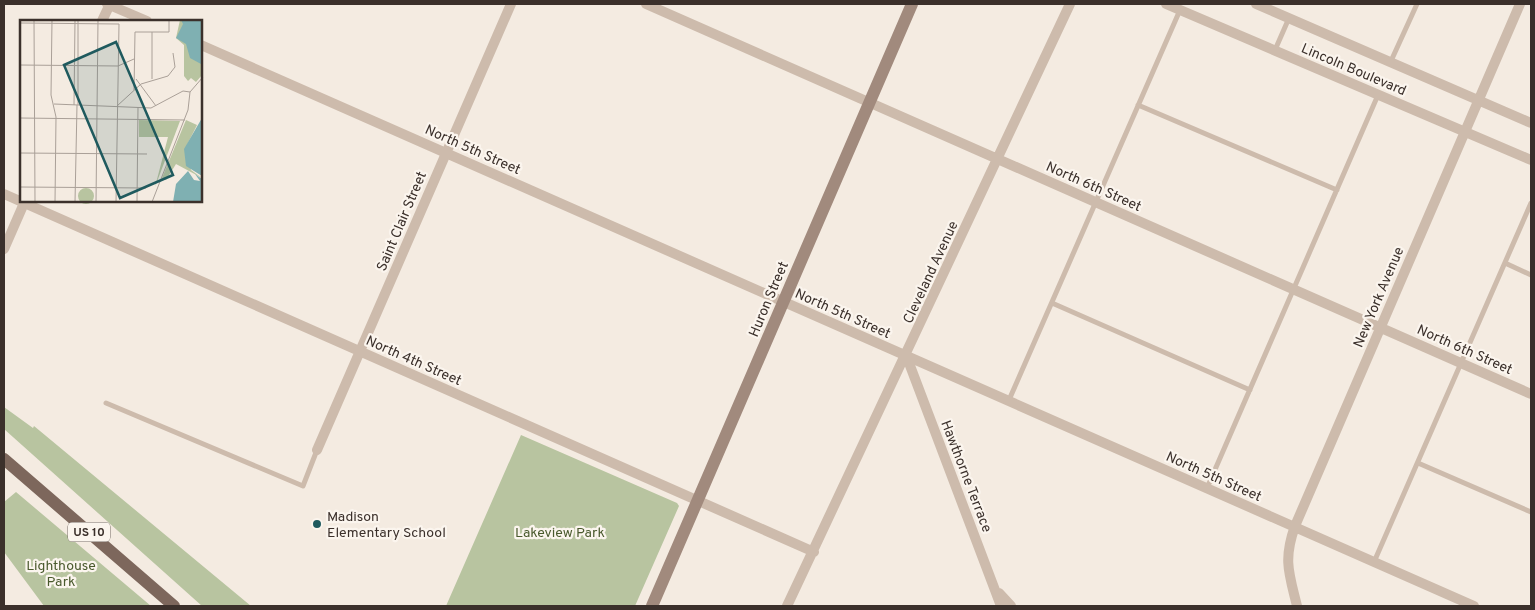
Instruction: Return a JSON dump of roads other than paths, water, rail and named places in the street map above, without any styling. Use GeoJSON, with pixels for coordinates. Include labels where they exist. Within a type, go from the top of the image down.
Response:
{"type":"FeatureCollection","features":[{"type":"Feature","properties":{"kind":"main road","name":"US 10"},"geometry":{"type":"LineString","coordinates":[[4,459],[174,606]]}},
{"type":"Feature","properties":{"kind":"street"},"geometry":{"type":"LineString","coordinates":[[102,20],[109,4],[145,20]]}},
{"type":"Feature","properties":{"kind":"street","name":"Saint Clair Street"},"geometry":{"type":"LineString","coordinates":[[317,450],[511,4]]}},
{"type":"Feature","properties":{"kind":"street","name":"North 6th Street"},"geometry":{"type":"LineString","coordinates":[[646,4],[998,160],[1381,326],[1531,394]]}},
{"type":"Feature","properties":{"kind":"street","name":"Huron Street"},"geometry":{"type":"LineString","coordinates":[[652,606],[912,4]]}},
{"type":"Feature","properties":{"kind":"street","name":"Cleveland Avenue"},"geometry":{"type":"LineString","coordinates":[[787,606],[1070,4]]}},
{"type":"Feature","properties":{"kind":"street","name":"Lincoln Boulevard"},"geometry":{"type":"LineString","coordinates":[[1166,4],[1531,160]]}},
{"type":"Feature","properties":{"kind":"street","name":"Lincoln Boulevard"},"geometry":{"type":"LineString","coordinates":[[1256,4],[1531,123]]}},
{"type":"Feature","properties":{"kind":"street","name":"New York Avenue"},"geometry":{"type":"LineString","coordinates":[[1296,606],[1287,565],[1288,546],[1295,526],[1520,4]]}},
{"type":"Feature","properties":{"kind":"street","name":"North 5th Street"},"geometry":{"type":"LineString","coordinates":[[202,45],[1474,606]]}},
{"type":"Feature","properties":{"kind":"street","name":"North 4th Street"},"geometry":{"type":"LineString","coordinates":[[4,194],[20,200]]}},
{"type":"Feature","properties":{"kind":"street"},"geometry":{"type":"LineString","coordinates":[[4,249],[24,202]]}},
{"type":"Feature","properties":{"kind":"street","name":"North 4th Street"},"geometry":{"type":"LineString","coordinates":[[24,202],[814,552]]}},
{"type":"Feature","properties":{"kind":"street","name":"Hawthorne Terrace"},"geometry":{"type":"LineString","coordinates":[[906,355],[1001,606]]}},
{"type":"Feature","properties":{"kind":"street"},"geometry":{"type":"LineString","coordinates":[[994,586],[1011,606]]}},
{"type":"Feature","properties":{"kind":"lane"},"geometry":{"type":"LineString","coordinates":[[1391,61],[1417,4]]}},
{"type":"Feature","properties":{"kind":"lane"},"geometry":{"type":"LineString","coordinates":[[1009,400],[1180,10]]}},
{"type":"Feature","properties":{"kind":"lane"},"geometry":{"type":"LineString","coordinates":[[1275,50],[1289,18]]}},
{"type":"Feature","properties":{"kind":"lane"},"geometry":{"type":"LineString","coordinates":[[1207,488],[1378,94]]}},
{"type":"Feature","properties":{"kind":"lane"},"geometry":{"type":"LineString","coordinates":[[1138,105],[1337,190]]}},
{"type":"Feature","properties":{"kind":"lane"},"geometry":{"type":"LineString","coordinates":[[1374,562],[1531,203]]}},
{"type":"Feature","properties":{"kind":"lane"},"geometry":{"type":"LineString","coordinates":[[1505,263],[1531,274]]}},
{"type":"Feature","properties":{"kind":"lane"},"geometry":{"type":"LineString","coordinates":[[1052,303],[1250,390]]}},
{"type":"Feature","properties":{"kind":"lane"},"geometry":{"type":"LineString","coordinates":[[106,402],[303,486],[317,450]]}},
{"type":"Feature","properties":{"kind":"lane"},"geometry":{"type":"LineString","coordinates":[[1418,463],[1531,512]]}},
{"type":"Feature","properties":{"kind":"place","name":"Madison Elementary School"},"geometry":{"type":"Point","coordinates":[317,524]}},
{"type":"Feature","properties":{"kind":"park label","name":"Lakeview Park"},"geometry":{"type":"Point","coordinates":[560,532]}},
{"type":"Feature","properties":{"kind":"park label","name":"Lighthouse Park"},"geometry":{"type":"Point","coordinates":[61,574]}}]}
